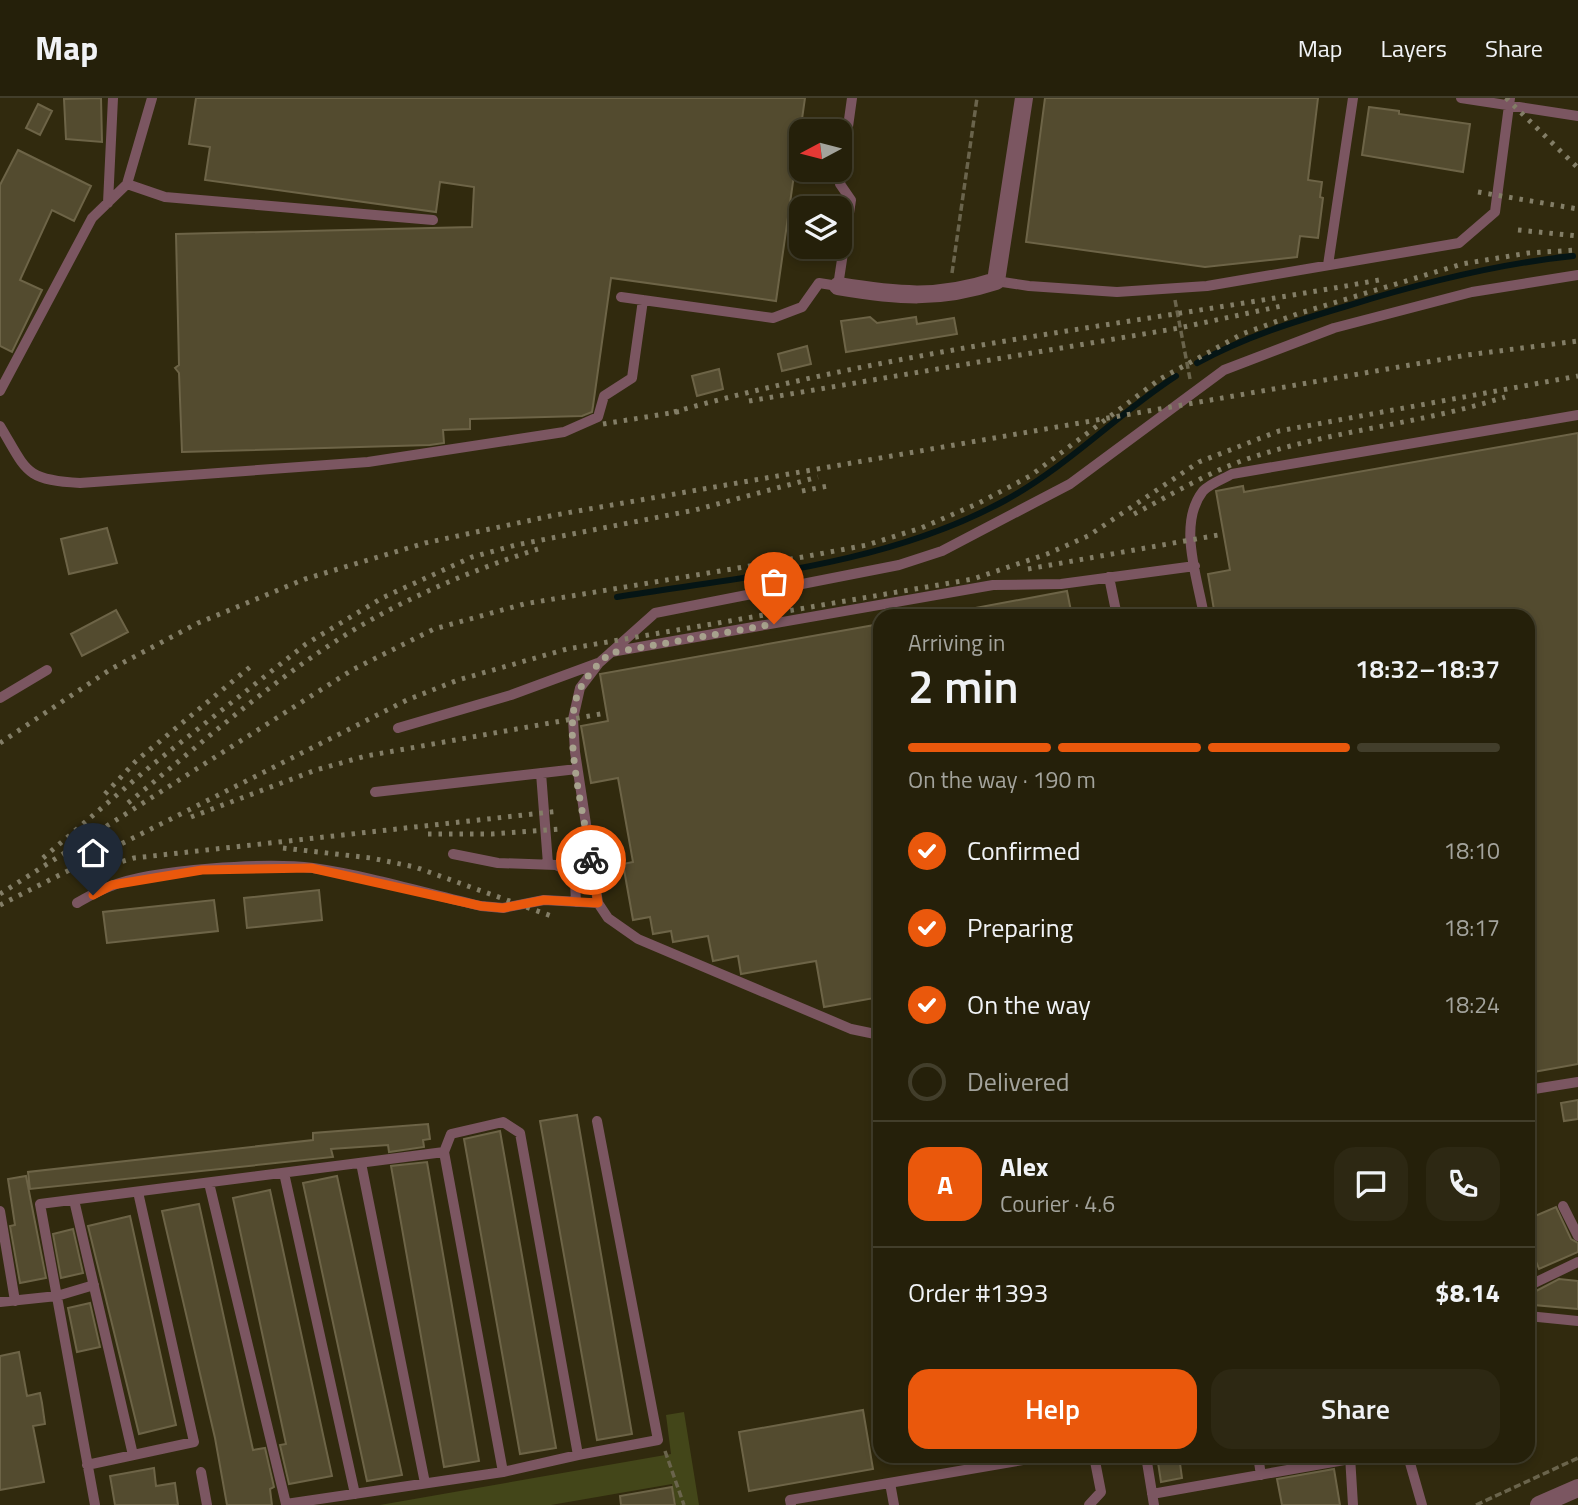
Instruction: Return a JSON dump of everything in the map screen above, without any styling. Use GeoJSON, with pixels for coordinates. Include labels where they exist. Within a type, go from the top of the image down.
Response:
{"type":"FeatureCollection","features":[{"type":"Feature","properties":{"kind":"street"},"geometry":{"type":"LineString","coordinates":[[838,286],[930,296],[966,290],[996,281],[1024,98]]}},
{"type":"Feature","properties":{"kind":"street"},"geometry":{"type":"LineString","coordinates":[[1539,1505],[1578,1488]]}},
{"type":"Feature","properties":{"kind":"lane"},"geometry":{"type":"LineString","coordinates":[[108,203],[113,98]]}},
{"type":"Feature","properties":{"kind":"lane"},"geometry":{"type":"LineString","coordinates":[[0,391],[92,218],[127,184],[152,98]]}},
{"type":"Feature","properties":{"kind":"lane"},"geometry":{"type":"LineString","coordinates":[[621,297],[773,318],[802,307],[819,283],[838,286],[852,200],[840,184],[852,98]]}},
{"type":"Feature","properties":{"kind":"lane"},"geometry":{"type":"LineString","coordinates":[[1328,265],[1353,98]]}},
{"type":"Feature","properties":{"kind":"lane"},"geometry":{"type":"LineString","coordinates":[[1461,98],[1510,102],[1578,116]]}},
{"type":"Feature","properties":{"kind":"lane"},"geometry":{"type":"LineString","coordinates":[[996,281],[1117,292],[1206,286],[1459,243],[1495,212],[1510,102]]}},
{"type":"Feature","properties":{"kind":"lane"},"geometry":{"type":"LineString","coordinates":[[127,184],[165,197],[433,220]]}},
{"type":"Feature","properties":{"kind":"lane"},"geometry":{"type":"LineString","coordinates":[[873,1034],[851,1029],[638,939],[608,918],[598,903],[577,769],[573,719],[580,688],[599,663],[655,613],[899,565],[942,551],[1070,484],[1224,370],[1334,328],[1472,292],[1578,275]]}},
{"type":"Feature","properties":{"kind":"lane"},"geometry":{"type":"LineString","coordinates":[[0,426],[25,467],[43,481],[80,483],[368,462],[564,432],[598,417],[604,396],[632,378],[643,300]]}},
{"type":"Feature","properties":{"kind":"lane"},"geometry":{"type":"LineString","coordinates":[[1203,609],[1191,540],[1192,512],[1204,489],[1232,474],[1578,415]]}},
{"type":"Feature","properties":{"kind":"lane"},"geometry":{"type":"LineString","coordinates":[[610,653],[993,585],[1061,584],[1195,566]]}},
{"type":"Feature","properties":{"kind":"lane"},"geometry":{"type":"LineString","coordinates":[[1109,577],[1116,609]]}},
{"type":"Feature","properties":{"kind":"lane"},"geometry":{"type":"LineString","coordinates":[[398,728],[511,695],[599,663]]}},
{"type":"Feature","properties":{"kind":"lane"},"geometry":{"type":"LineString","coordinates":[[0,698],[47,670]]}},
{"type":"Feature","properties":{"kind":"lane"},"geometry":{"type":"LineString","coordinates":[[375,792],[577,769]]}},
{"type":"Feature","properties":{"kind":"lane"},"geometry":{"type":"LineString","coordinates":[[541,773],[548,864]]}},
{"type":"Feature","properties":{"kind":"lane"},"geometry":{"type":"LineString","coordinates":[[453,854],[498,863],[548,864],[566,870],[575,882],[576,902]]}},
{"type":"Feature","properties":{"kind":"lane"},"geometry":{"type":"LineString","coordinates":[[78,903],[112,885],[154,877],[202,870],[311,868],[481,906],[503,908],[544,900],[598,903]]}},
{"type":"Feature","properties":{"kind":"lane"},"geometry":{"type":"LineString","coordinates":[[1535,1089],[1578,1082]]}},
{"type":"Feature","properties":{"kind":"lane"},"geometry":{"type":"LineString","coordinates":[[209,1182],[286,1504],[503,1472],[658,1440],[597,1121]]}},
{"type":"Feature","properties":{"kind":"lane"},"geometry":{"type":"LineString","coordinates":[[503,1472],[444,1152],[451,1134],[503,1122],[520,1133],[578,1455]]}},
{"type":"Feature","properties":{"kind":"lane"},"geometry":{"type":"LineString","coordinates":[[95,1505],[40,1204],[444,1152]]}},
{"type":"Feature","properties":{"kind":"lane"},"geometry":{"type":"LineString","coordinates":[[361,1163],[425,1483]]}},
{"type":"Feature","properties":{"kind":"lane"},"geometry":{"type":"LineString","coordinates":[[284,1173],[355,1494]]}},
{"type":"Feature","properties":{"kind":"lane"},"geometry":{"type":"LineString","coordinates":[[87,1465],[194,1442],[138,1192]]}},
{"type":"Feature","properties":{"kind":"lane"},"geometry":{"type":"LineString","coordinates":[[74,1200],[133,1455]]}},
{"type":"Feature","properties":{"kind":"lane"},"geometry":{"type":"LineString","coordinates":[[1563,1206],[1578,1236]]}},
{"type":"Feature","properties":{"kind":"lane"},"geometry":{"type":"LineString","coordinates":[[0,1211],[15,1301]]}},
{"type":"Feature","properties":{"kind":"lane"},"geometry":{"type":"LineString","coordinates":[[1535,1280],[1578,1262]]}},
{"type":"Feature","properties":{"kind":"lane"},"geometry":{"type":"LineString","coordinates":[[0,1303],[57,1296],[94,1285]]}},
{"type":"Feature","properties":{"kind":"lane"},"geometry":{"type":"LineString","coordinates":[[1535,1317],[1578,1321]]}},
{"type":"Feature","properties":{"kind":"lane"},"geometry":{"type":"LineString","coordinates":[[791,1505],[790,1500],[1006,1463]]}},
{"type":"Feature","properties":{"kind":"lane"},"geometry":{"type":"LineString","coordinates":[[1089,1505],[1101,1492],[1095,1463]]}},
{"type":"Feature","properties":{"kind":"lane"},"geometry":{"type":"LineString","coordinates":[[1147,1463],[1154,1505]]}},
{"type":"Feature","properties":{"kind":"lane"},"geometry":{"type":"LineString","coordinates":[[1259,1463],[1261,1475]]}},
{"type":"Feature","properties":{"kind":"lane"},"geometry":{"type":"LineString","coordinates":[[1152,1494],[1320,1463]]}},
{"type":"Feature","properties":{"kind":"lane"},"geometry":{"type":"LineString","coordinates":[[1350,1463],[1353,1505]]}},
{"type":"Feature","properties":{"kind":"lane"},"geometry":{"type":"LineString","coordinates":[[1410,1463],[1422,1505]]}},
{"type":"Feature","properties":{"kind":"lane"},"geometry":{"type":"LineString","coordinates":[[201,1472],[207,1505]]}},
{"type":"Feature","properties":{"kind":"lane"},"geometry":{"type":"LineString","coordinates":[[890,1483],[894,1505]]}},
{"type":"Feature","properties":{"kind":"path"},"geometry":{"type":"LineString","coordinates":[[950,286],[977,98]]}},
{"type":"Feature","properties":{"kind":"path"},"geometry":{"type":"LineString","coordinates":[[1173,288],[1187,373],[1196,390]]}},
{"type":"Feature","properties":{"kind":"path"},"geometry":{"type":"LineString","coordinates":[[658,1440],[676,1476],[684,1505]]}},
{"type":"Feature","properties":{"kind":"path"},"geometry":{"type":"LineString","coordinates":[[1476,1505],[1578,1458]]}},
{"type":"Feature","properties":{"kind":"green space"},"geometry":{"type":"Polygon","coordinates":[[[684,1412],[699,1505],[676,1505],[672,1484],[551,1505],[380,1505],[671,1454],[666,1415],[684,1412]]]}},
{"type":"Feature","properties":{"kind":"building"},"geometry":{"type":"Polygon","coordinates":[[[101,98],[102,142],[66,139],[64,99],[101,98]]]}},
{"type":"Feature","properties":{"kind":"building"},"geometry":{"type":"Polygon","coordinates":[[[196,98],[805,98],[802,119],[789,119],[789,182],[793,182],[776,301],[611,278],[592,412],[582,416],[470,419],[470,429],[443,430],[444,443],[430,445],[182,452],[179,373],[175,368],[179,365],[176,234],[472,227],[474,187],[440,182],[436,212],[205,180],[210,147],[189,144],[196,98]]]}},
{"type":"Feature","properties":{"kind":"building"},"geometry":{"type":"Polygon","coordinates":[[[1045,98],[1318,98],[1308,180],[1322,182],[1320,197],[1323,198],[1318,238],[1300,236],[1297,257],[1205,267],[1026,242],[1045,98]]]}},
{"type":"Feature","properties":{"kind":"building"},"geometry":{"type":"Polygon","coordinates":[[[38,104],[52,111],[40,135],[26,128],[38,104]]]}},
{"type":"Feature","properties":{"kind":"building"},"geometry":{"type":"Polygon","coordinates":[[[1369,107],[1470,124],[1463,172],[1362,155],[1369,107]]]}},
{"type":"Feature","properties":{"kind":"building"},"geometry":{"type":"Polygon","coordinates":[[[18,150],[91,186],[74,221],[52,210],[20,280],[42,290],[12,352],[0,346],[0,185],[18,150]]]}},
{"type":"Feature","properties":{"kind":"building"},"geometry":{"type":"Polygon","coordinates":[[[870,317],[877,323],[916,317],[917,324],[954,318],[957,334],[846,352],[841,321],[870,317]]]}},
{"type":"Feature","properties":{"kind":"building"},"geometry":{"type":"Polygon","coordinates":[[[807,346],[811,364],[782,371],[778,354],[807,346]]]}},
{"type":"Feature","properties":{"kind":"building"},"geometry":{"type":"Polygon","coordinates":[[[719,369],[723,389],[697,396],[692,376],[719,369]]]}},
{"type":"Feature","properties":{"kind":"building"},"geometry":{"type":"Polygon","coordinates":[[[1578,433],[1578,1064],[1535,1072],[1535,609],[1214,609],[1208,574],[1230,570],[1216,491],[1243,486],[1244,492],[1578,433]]]}},
{"type":"Feature","properties":{"kind":"building"},"geometry":{"type":"Polygon","coordinates":[[[107,528],[117,563],[69,574],[61,539],[107,528]]]}},
{"type":"Feature","properties":{"kind":"building"},"geometry":{"type":"Polygon","coordinates":[[[1067,591],[1071,609],[975,609],[1067,591]]]}},
{"type":"Feature","properties":{"kind":"building"},"geometry":{"type":"Polygon","coordinates":[[[116,610],[128,632],[82,656],[71,634],[116,610]]]}},
{"type":"Feature","properties":{"kind":"building"},"geometry":{"type":"Polygon","coordinates":[[[873,625],[873,998],[824,1007],[816,961],[741,974],[738,956],[713,961],[708,936],[673,942],[671,931],[653,934],[650,917],[633,920],[623,864],[633,862],[618,778],[591,783],[581,726],[608,721],[600,674],[873,625]]]}},
{"type":"Feature","properties":{"kind":"building"},"geometry":{"type":"Polygon","coordinates":[[[319,890],[322,920],[247,928],[244,898],[319,890]]]}},
{"type":"Feature","properties":{"kind":"building"},"geometry":{"type":"Polygon","coordinates":[[[214,900],[218,931],[107,943],[103,912],[214,900]]]}},
{"type":"Feature","properties":{"kind":"building"},"geometry":{"type":"Polygon","coordinates":[[[1578,1100],[1578,1119],[1564,1121],[1561,1103],[1578,1100]]]}},
{"type":"Feature","properties":{"kind":"building"},"geometry":{"type":"Polygon","coordinates":[[[577,1115],[632,1434],[597,1440],[540,1121],[577,1115]]]}},
{"type":"Feature","properties":{"kind":"building"},"geometry":{"type":"Polygon","coordinates":[[[428,1124],[430,1139],[423,1140],[424,1147],[389,1152],[388,1145],[331,1149],[333,1157],[30,1189],[28,1172],[313,1140],[313,1133],[428,1124]]]}},
{"type":"Feature","properties":{"kind":"building"},"geometry":{"type":"Polygon","coordinates":[[[500,1131],[556,1448],[520,1454],[464,1139],[500,1131]]]}},
{"type":"Feature","properties":{"kind":"building"},"geometry":{"type":"Polygon","coordinates":[[[427,1162],[479,1461],[444,1467],[391,1166],[427,1162]]]}},
{"type":"Feature","properties":{"kind":"building"},"geometry":{"type":"Polygon","coordinates":[[[26,1176],[46,1278],[20,1283],[10,1226],[15,1225],[8,1179],[26,1176]]]}},
{"type":"Feature","properties":{"kind":"building"},"geometry":{"type":"Polygon","coordinates":[[[337,1176],[402,1475],[367,1481],[303,1183],[337,1176]]]}},
{"type":"Feature","properties":{"kind":"building"},"geometry":{"type":"Polygon","coordinates":[[[270,1190],[332,1476],[289,1484],[280,1445],[286,1444],[233,1198],[270,1190]]]}},
{"type":"Feature","properties":{"kind":"building"},"geometry":{"type":"Polygon","coordinates":[[[199,1204],[253,1450],[265,1448],[274,1487],[270,1489],[272,1505],[227,1505],[215,1438],[162,1211],[199,1204]]]}},
{"type":"Feature","properties":{"kind":"building"},"geometry":{"type":"Polygon","coordinates":[[[1556,1207],[1571,1239],[1578,1243],[1578,1252],[1539,1269],[1535,1259],[1535,1216],[1556,1207]]]}},
{"type":"Feature","properties":{"kind":"building"},"geometry":{"type":"Polygon","coordinates":[[[130,1216],[176,1425],[139,1434],[88,1226],[130,1216]]]}},
{"type":"Feature","properties":{"kind":"building"},"geometry":{"type":"Polygon","coordinates":[[[73,1229],[83,1273],[61,1278],[53,1234],[73,1229]]]}},
{"type":"Feature","properties":{"kind":"building"},"geometry":{"type":"Polygon","coordinates":[[[1559,1279],[1578,1281],[1578,1309],[1535,1305],[1536,1291],[1559,1279]]]}},
{"type":"Feature","properties":{"kind":"building"},"geometry":{"type":"Polygon","coordinates":[[[90,1303],[100,1347],[77,1352],[68,1308],[90,1303]]]}},
{"type":"Feature","properties":{"kind":"building"},"geometry":{"type":"Polygon","coordinates":[[[19,1352],[27,1396],[40,1393],[42,1403],[45,1424],[33,1426],[44,1482],[0,1490],[0,1356],[19,1352]]]}},
{"type":"Feature","properties":{"kind":"building"},"geometry":{"type":"Polygon","coordinates":[[[863,1410],[873,1469],[749,1491],[739,1432],[863,1410]]]}},
{"type":"Feature","properties":{"kind":"building"},"geometry":{"type":"Polygon","coordinates":[[[1158,1463],[1180,1463],[1182,1478],[1161,1482],[1158,1463]]]}},
{"type":"Feature","properties":{"kind":"building"},"geometry":{"type":"Polygon","coordinates":[[[154,1468],[156,1486],[175,1483],[178,1505],[115,1505],[110,1476],[154,1468]]]}},
{"type":"Feature","properties":{"kind":"building"},"geometry":{"type":"Polygon","coordinates":[[[1334,1469],[1340,1505],[1282,1505],[1277,1479],[1334,1469]]]}},
{"type":"Feature","properties":{"kind":"building"},"geometry":{"type":"Polygon","coordinates":[[[672,1487],[675,1505],[621,1505],[620,1496],[672,1487]]]}},
{"type":"Feature","properties":{"kind":"waterway"},"geometry":{"type":"LineString","coordinates":[[1197,363],[1270,330],[1403,290],[1487,269],[1573,256]]}},
{"type":"Feature","properties":{"kind":"waterway"},"geometry":{"type":"LineString","coordinates":[[617,597],[815,565],[864,554],[959,523],[1004,501],[1049,473],[1176,376]]}},
{"type":"Feature","properties":{"kind":"railway"},"geometry":{"type":"LineString","coordinates":[[1506,98],[1578,168]]}},
{"type":"Feature","properties":{"kind":"railway"},"geometry":{"type":"LineString","coordinates":[[1478,192],[1578,209]]}},
{"type":"Feature","properties":{"kind":"railway"},"geometry":{"type":"LineString","coordinates":[[1518,230],[1578,236]]}},
{"type":"Feature","properties":{"kind":"railway"},"geometry":{"type":"LineString","coordinates":[[0,894],[352,670],[434,629],[524,604],[867,545],[921,528],[977,504],[1030,476],[1160,379],[1242,334],[1297,314],[1462,264],[1528,253],[1578,250]]}},
{"type":"Feature","properties":{"kind":"railway"},"geometry":{"type":"LineString","coordinates":[[674,412],[761,389],[936,353],[1379,280]]}},
{"type":"Feature","properties":{"kind":"railway"},"geometry":{"type":"LineString","coordinates":[[749,401],[1179,328],[1286,305]]}},
{"type":"Feature","properties":{"kind":"railway"},"geometry":{"type":"LineString","coordinates":[[0,743],[111,669],[198,623],[305,579],[425,543],[555,515],[1467,355],[1578,341]]}},
{"type":"Feature","properties":{"kind":"railway"},"geometry":{"type":"LineString","coordinates":[[0,905],[407,700],[458,680],[567,649],[973,579],[1047,554],[1088,536],[1199,462],[1279,431],[1578,376]]}},
{"type":"Feature","properties":{"kind":"railway"},"geometry":{"type":"LineString","coordinates":[[1134,514],[1205,476],[1281,448],[1441,414],[1505,397]]}},
{"type":"Feature","properties":{"kind":"railway"},"geometry":{"type":"LineString","coordinates":[[603,424],[683,411]]}},
{"type":"Feature","properties":{"kind":"railway"},"geometry":{"type":"LineString","coordinates":[[43,858],[152,765],[306,644],[382,598],[472,557],[516,545],[695,510],[818,477]]}},
{"type":"Feature","properties":{"kind":"railway"},"geometry":{"type":"LineString","coordinates":[[802,491],[828,486]]}},
{"type":"Feature","properties":{"kind":"railway"},"geometry":{"type":"LineString","coordinates":[[1028,569],[1224,534]]}},
{"type":"Feature","properties":{"kind":"railway"},"geometry":{"type":"LineString","coordinates":[[128,803],[257,697],[339,639],[436,588],[538,549]]}},
{"type":"Feature","properties":{"kind":"railway"},"geometry":{"type":"LineString","coordinates":[[105,794],[136,761],[250,667]]}},
{"type":"Feature","properties":{"kind":"railway"},"geometry":{"type":"LineString","coordinates":[[191,817],[316,770],[366,756],[606,713]]}},
{"type":"Feature","properties":{"kind":"railway"},"geometry":{"type":"LineString","coordinates":[[82,873],[134,858],[560,811]]}},
{"type":"Feature","properties":{"kind":"railway"},"geometry":{"type":"LineString","coordinates":[[428,834],[492,834],[561,829]]}},
{"type":"Feature","properties":{"kind":"railway"},"geometry":{"type":"LineString","coordinates":[[283,848],[371,858],[415,867],[554,917]]}},
{"type":"Feature","properties":{"kind":"way so far"},"geometry":{"type":"LineString","coordinates":[[591,860],[575,752],[573,719],[580,688],[599,663],[610,653],[774,624]]}},
{"type":"Feature","properties":{"kind":"route"},"geometry":{"type":"LineString","coordinates":[[93,895],[112,885],[202,870],[311,868],[481,906],[503,908],[544,900],[598,903],[591,860]]}}]}
